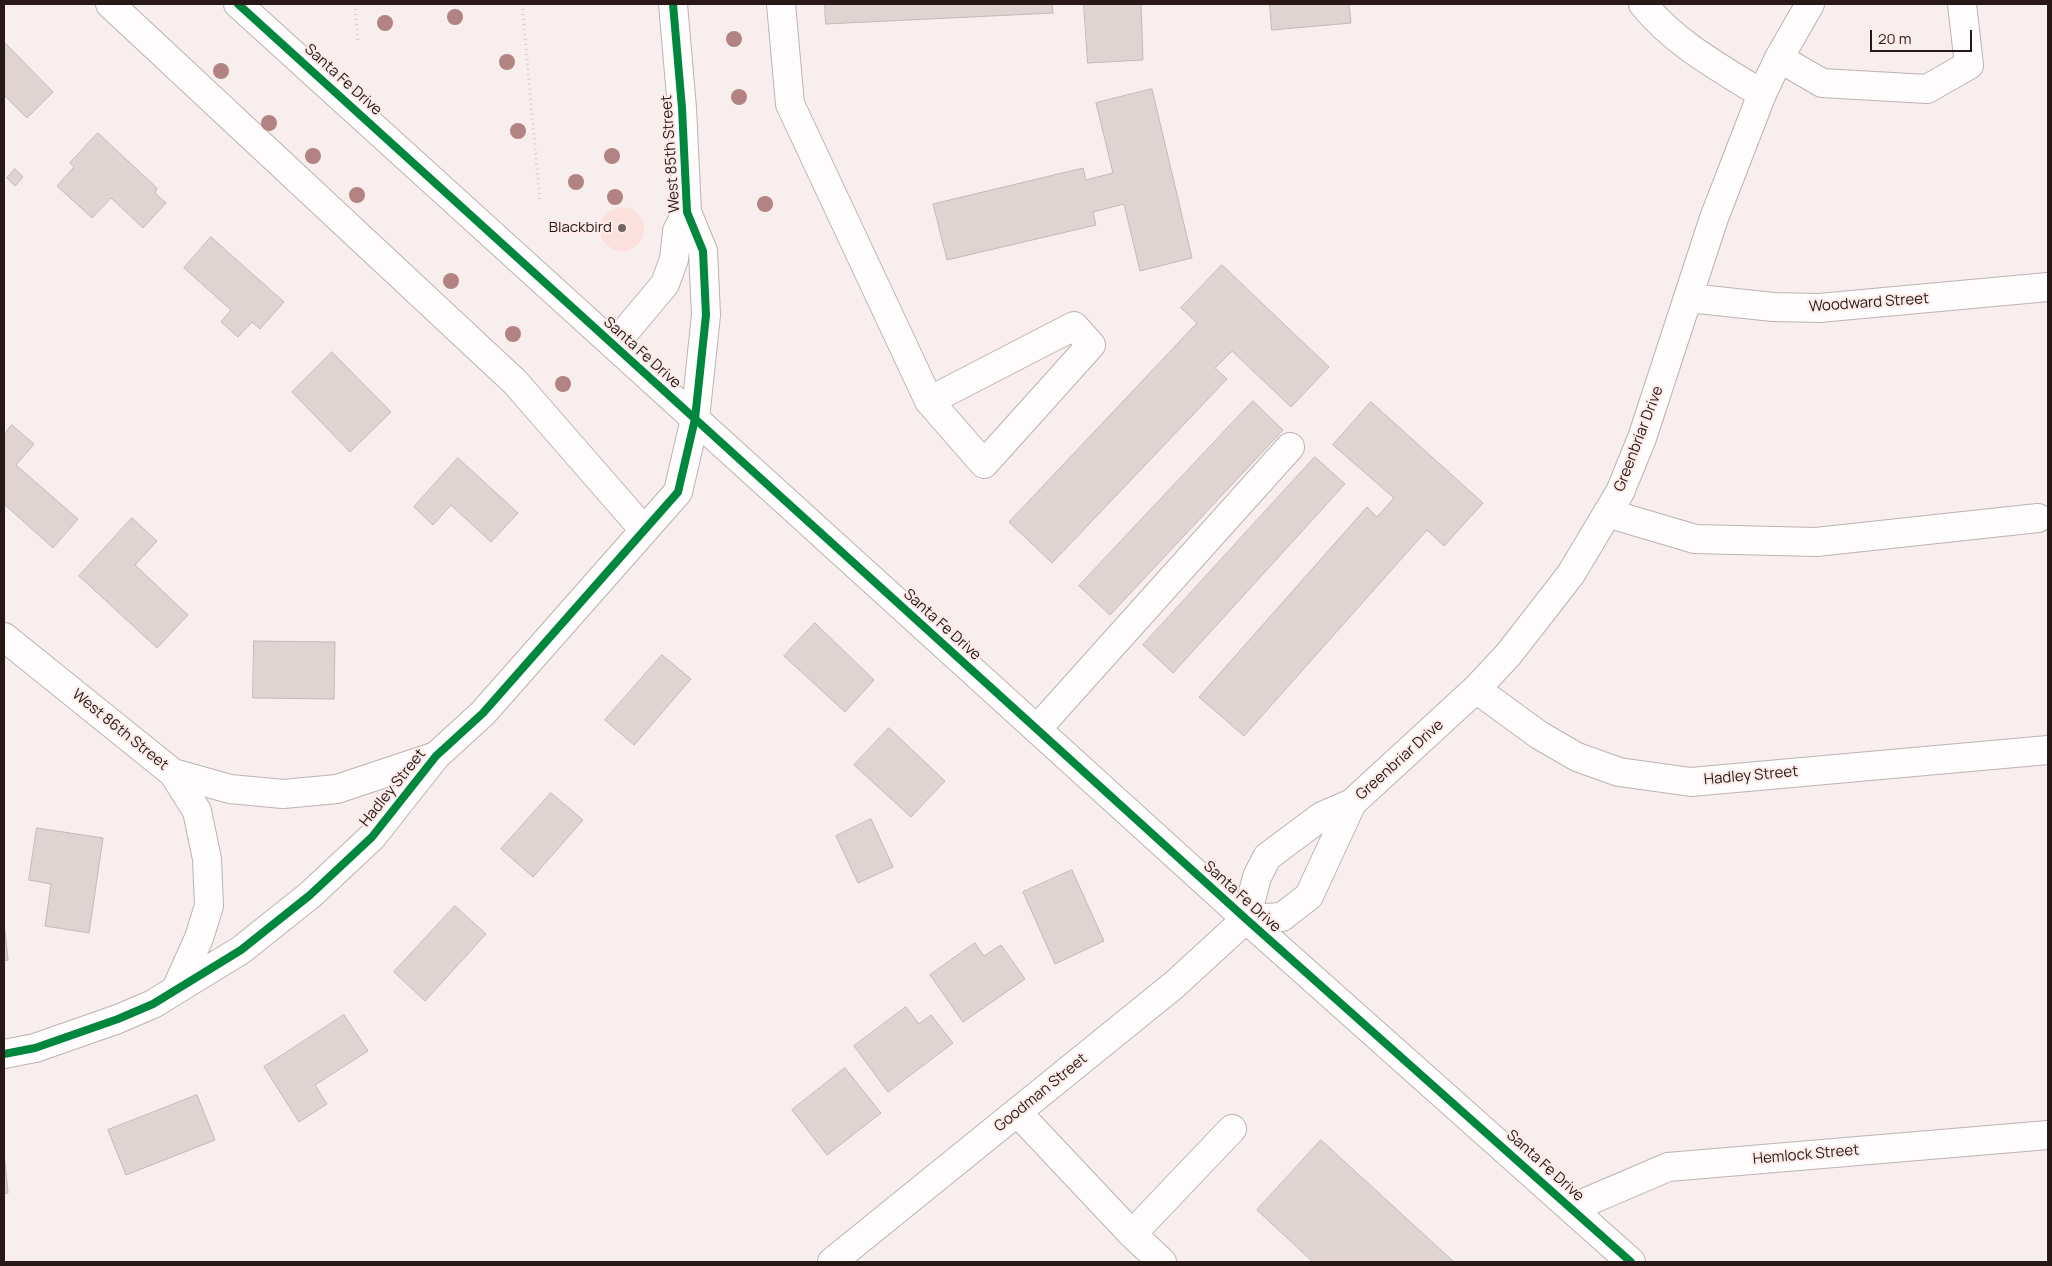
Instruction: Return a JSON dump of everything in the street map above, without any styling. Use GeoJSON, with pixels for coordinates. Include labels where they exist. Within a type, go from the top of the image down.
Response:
{"type":"FeatureCollection","features":[{"type":"Feature","properties":{"kind":"street"},"geometry":{"type":"LineString","coordinates":[[110,4],[515,382],[644,530]]}},
{"type":"Feature","properties":{"kind":"street","name":"Santa Fe Drive"},"geometry":{"type":"LineString","coordinates":[[238,4],[1246,919],[1631,1262]]}},
{"type":"Feature","properties":{"kind":"street","name":"West 85th Street"},"geometry":{"type":"LineString","coordinates":[[673,4],[682,108],[687,212],[703,251],[706,315],[695,418]]}},
{"type":"Feature","properties":{"kind":"street"},"geometry":{"type":"LineString","coordinates":[[781,4],[790,104],[928,401],[984,464],[1091,345],[1074,326],[928,401]]}},
{"type":"Feature","properties":{"kind":"street"},"geometry":{"type":"LineString","coordinates":[[1644,4],[1654,17],[1694,51],[1762,94]]}},
{"type":"Feature","properties":{"kind":"street","name":"Greenbriar Drive"},"geometry":{"type":"LineString","coordinates":[[1352,803],[1309,896],[1282,917],[1246,919],[1257,876],[1267,856],[1322,816],[1352,803],[1476,689],[1508,655],[1571,574],[1620,492],[1642,438],[1714,218],[1762,94],[1779,58],[1810,4]]}},
{"type":"Feature","properties":{"kind":"street"},"geometry":{"type":"LineString","coordinates":[[1779,58],[1822,83],[1927,89],[1969,65],[1962,4]]}},
{"type":"Feature","properties":{"kind":"street","name":"West 85th Street"},"geometry":{"type":"LineString","coordinates":[[614,345],[665,284],[674,259],[677,232],[687,212]]}},
{"type":"Feature","properties":{"kind":"street","name":"Woodward Street"},"geometry":{"type":"LineString","coordinates":[[1689,298],[1774,307],[1819,308],[2048,288]]}},
{"type":"Feature","properties":{"kind":"street","name":"Hadley Street"},"geometry":{"type":"LineString","coordinates":[[4,1054],[35,1048],[118,1019],[152,1004],[241,950],[310,895],[372,836],[436,756],[483,713],[678,492],[695,418]]}},
{"type":"Feature","properties":{"kind":"street"},"geometry":{"type":"LineString","coordinates":[[1037,729],[1290,447]]}},
{"type":"Feature","properties":{"kind":"street"},"geometry":{"type":"LineString","coordinates":[[1607,513],[1695,539],[1816,542],[2038,518]]}},
{"type":"Feature","properties":{"kind":"street","name":"West 86th Street"},"geometry":{"type":"LineString","coordinates":[[4,637],[173,773],[197,811],[207,858],[209,906],[199,938],[176,989]]}},
{"type":"Feature","properties":{"kind":"street","name":"Hadley Street"},"geometry":{"type":"LineString","coordinates":[[1476,689],[1538,735],[1578,757],[1619,772],[1691,782],[2048,750]]}},
{"type":"Feature","properties":{"kind":"street"},"geometry":{"type":"LineString","coordinates":[[173,773],[230,789],[283,794],[337,789],[436,756]]}},
{"type":"Feature","properties":{"kind":"street","name":"Goodman Street"},"geometry":{"type":"LineString","coordinates":[[832,1262],[1174,985],[1246,919]]}},
{"type":"Feature","properties":{"kind":"street"},"geometry":{"type":"LineString","coordinates":[[1017,1112],[1132,1234],[1162,1262]]}},
{"type":"Feature","properties":{"kind":"street"},"geometry":{"type":"LineString","coordinates":[[1132,1234],[1232,1129]]}},
{"type":"Feature","properties":{"kind":"street","name":"Hemlock Street"},"geometry":{"type":"LineString","coordinates":[[1572,1208],[1668,1167],[2048,1135]]}},
{"type":"Feature","properties":{"kind":"path"},"geometry":{"type":"LineString","coordinates":[[355,4],[358,41]]}},
{"type":"Feature","properties":{"kind":"path"},"geometry":{"type":"LineString","coordinates":[[522,4],[540,202]]}},
{"type":"Feature","properties":{"kind":"shaded area"},"geometry":{"type":"Polygon","coordinates":[[[626,207],[638,213],[643,221],[643,237],[638,245],[630,250],[618,251],[606,245],[601,237],[600,225],[606,213],[614,208],[626,207]]]}},
{"type":"Feature","properties":{"kind":"building"},"geometry":{"type":"Polygon","coordinates":[[[825,4],[1052,4],[1053,13],[826,24],[825,4]]]}},
{"type":"Feature","properties":{"kind":"building"},"geometry":{"type":"Polygon","coordinates":[[[1084,4],[1141,4],[1143,60],[1088,63],[1084,4]]]}},
{"type":"Feature","properties":{"kind":"building"},"geometry":{"type":"Polygon","coordinates":[[[1270,4],[1349,4],[1351,23],[1272,30],[1270,4]]]}},
{"type":"Feature","properties":{"kind":"building"},"geometry":{"type":"Polygon","coordinates":[[[4,42],[53,92],[27,118],[4,95],[4,42]]]}},
{"type":"Feature","properties":{"kind":"building"},"geometry":{"type":"Polygon","coordinates":[[[1152,89],[1192,258],[1140,271],[1124,204],[1093,212],[1096,225],[947,260],[933,204],[1083,168],[1086,180],[1113,173],[1096,103],[1152,89]]]}},
{"type":"Feature","properties":{"kind":"building"},"geometry":{"type":"Polygon","coordinates":[[[98,133],[157,188],[155,193],[166,203],[143,228],[111,198],[92,218],[57,186],[74,167],[70,163],[98,133]]]}},
{"type":"Feature","properties":{"kind":"building"},"geometry":{"type":"Polygon","coordinates":[[[15,169],[23,177],[15,186],[7,178],[15,169]]]}},
{"type":"Feature","properties":{"kind":"building"},"geometry":{"type":"Polygon","coordinates":[[[211,237],[284,302],[260,329],[252,322],[238,337],[221,322],[231,310],[184,268],[211,237]]]}},
{"type":"Feature","properties":{"kind":"building"},"geometry":{"type":"Polygon","coordinates":[[[1222,265],[1329,367],[1291,407],[1232,351],[1215,368],[1227,379],[1052,563],[1009,522],[1197,323],[1181,308],[1222,265]]]}},
{"type":"Feature","properties":{"kind":"building"},"geometry":{"type":"Polygon","coordinates":[[[332,352],[391,412],[350,452],[292,392],[332,352]]]}},
{"type":"Feature","properties":{"kind":"building"},"geometry":{"type":"Polygon","coordinates":[[[1253,401],[1283,430],[1110,615],[1079,586],[1253,401]]]}},
{"type":"Feature","properties":{"kind":"building"},"geometry":{"type":"Polygon","coordinates":[[[1371,402],[1483,503],[1444,546],[1427,530],[1244,736],[1199,697],[1367,507],[1377,517],[1394,498],[1333,445],[1371,402]]]}},
{"type":"Feature","properties":{"kind":"building"},"geometry":{"type":"Polygon","coordinates":[[[12,425],[34,444],[16,465],[78,519],[53,548],[4,504],[4,435],[12,425]]]}},
{"type":"Feature","properties":{"kind":"building"},"geometry":{"type":"Polygon","coordinates":[[[1315,457],[1345,484],[1173,673],[1143,645],[1315,457]]]}},
{"type":"Feature","properties":{"kind":"building"},"geometry":{"type":"Polygon","coordinates":[[[458,458],[518,513],[491,542],[451,505],[433,525],[414,507],[458,458]]]}},
{"type":"Feature","properties":{"kind":"building"},"geometry":{"type":"Polygon","coordinates":[[[132,518],[157,541],[135,565],[188,615],[157,648],[79,576],[132,518]]]}},
{"type":"Feature","properties":{"kind":"building"},"geometry":{"type":"Polygon","coordinates":[[[815,623],[874,680],[845,712],[784,656],[815,623]]]}},
{"type":"Feature","properties":{"kind":"building"},"geometry":{"type":"Polygon","coordinates":[[[254,641],[335,642],[334,699],[253,698],[254,641]]]}},
{"type":"Feature","properties":{"kind":"building"},"geometry":{"type":"Polygon","coordinates":[[[662,655],[691,679],[634,745],[605,720],[662,655]]]}},
{"type":"Feature","properties":{"kind":"building"},"geometry":{"type":"Polygon","coordinates":[[[889,728],[945,781],[911,817],[854,765],[889,728]]]}},
{"type":"Feature","properties":{"kind":"building"},"geometry":{"type":"Polygon","coordinates":[[[551,793],[583,820],[533,877],[501,849],[551,793]]]}},
{"type":"Feature","properties":{"kind":"building"},"geometry":{"type":"Polygon","coordinates":[[[871,819],[893,867],[858,883],[836,836],[871,819]]]}},
{"type":"Feature","properties":{"kind":"building"},"geometry":{"type":"Polygon","coordinates":[[[37,828],[103,838],[89,933],[45,926],[51,884],[29,880],[37,828]]]}},
{"type":"Feature","properties":{"kind":"building"},"geometry":{"type":"Polygon","coordinates":[[[1072,870],[1104,941],[1055,964],[1023,892],[1072,870]]]}},
{"type":"Feature","properties":{"kind":"building"},"geometry":{"type":"Polygon","coordinates":[[[455,906],[486,934],[425,1001],[394,972],[455,906]]]}},
{"type":"Feature","properties":{"kind":"building"},"geometry":{"type":"Polygon","coordinates":[[[4,922],[8,960],[4,961],[4,922]]]}},
{"type":"Feature","properties":{"kind":"building"},"geometry":{"type":"Polygon","coordinates":[[[975,943],[984,956],[1001,945],[1025,979],[963,1022],[930,975],[975,943]]]}},
{"type":"Feature","properties":{"kind":"building"},"geometry":{"type":"Polygon","coordinates":[[[906,1007],[919,1024],[931,1015],[953,1043],[888,1092],[854,1046],[906,1007]]]}},
{"type":"Feature","properties":{"kind":"building"},"geometry":{"type":"Polygon","coordinates":[[[344,1015],[368,1051],[315,1085],[327,1104],[299,1122],[264,1067],[344,1015]]]}},
{"type":"Feature","properties":{"kind":"building"},"geometry":{"type":"Polygon","coordinates":[[[845,1068],[881,1113],[827,1155],[792,1110],[845,1068]]]}},
{"type":"Feature","properties":{"kind":"building"},"geometry":{"type":"Polygon","coordinates":[[[197,1095],[215,1140],[126,1175],[108,1130],[197,1095]]]}},
{"type":"Feature","properties":{"kind":"building"},"geometry":{"type":"Polygon","coordinates":[[[1321,1140],[1454,1262],[1313,1262],[1257,1210],[1321,1140]]]}},
{"type":"Feature","properties":{"kind":"building"},"geometry":{"type":"Polygon","coordinates":[[[4,1152],[8,1193],[4,1194],[4,1152]]]}},
{"type":"Feature","properties":{"kind":"cycle path"},"geometry":{"type":"LineString","coordinates":[[238,4],[1246,919],[1631,1262]]}},
{"type":"Feature","properties":{"kind":"cycle path"},"geometry":{"type":"LineString","coordinates":[[4,1054],[35,1048],[118,1019],[153,1004],[241,950],[310,895],[372,837],[436,756],[483,713],[678,492],[695,419],[706,315],[703,251],[687,212],[682,108],[673,4]]}},
{"type":"Feature","properties":{"kind":"place","name":"Blackbird"},"geometry":{"type":"Point","coordinates":[622,228]}}]}
